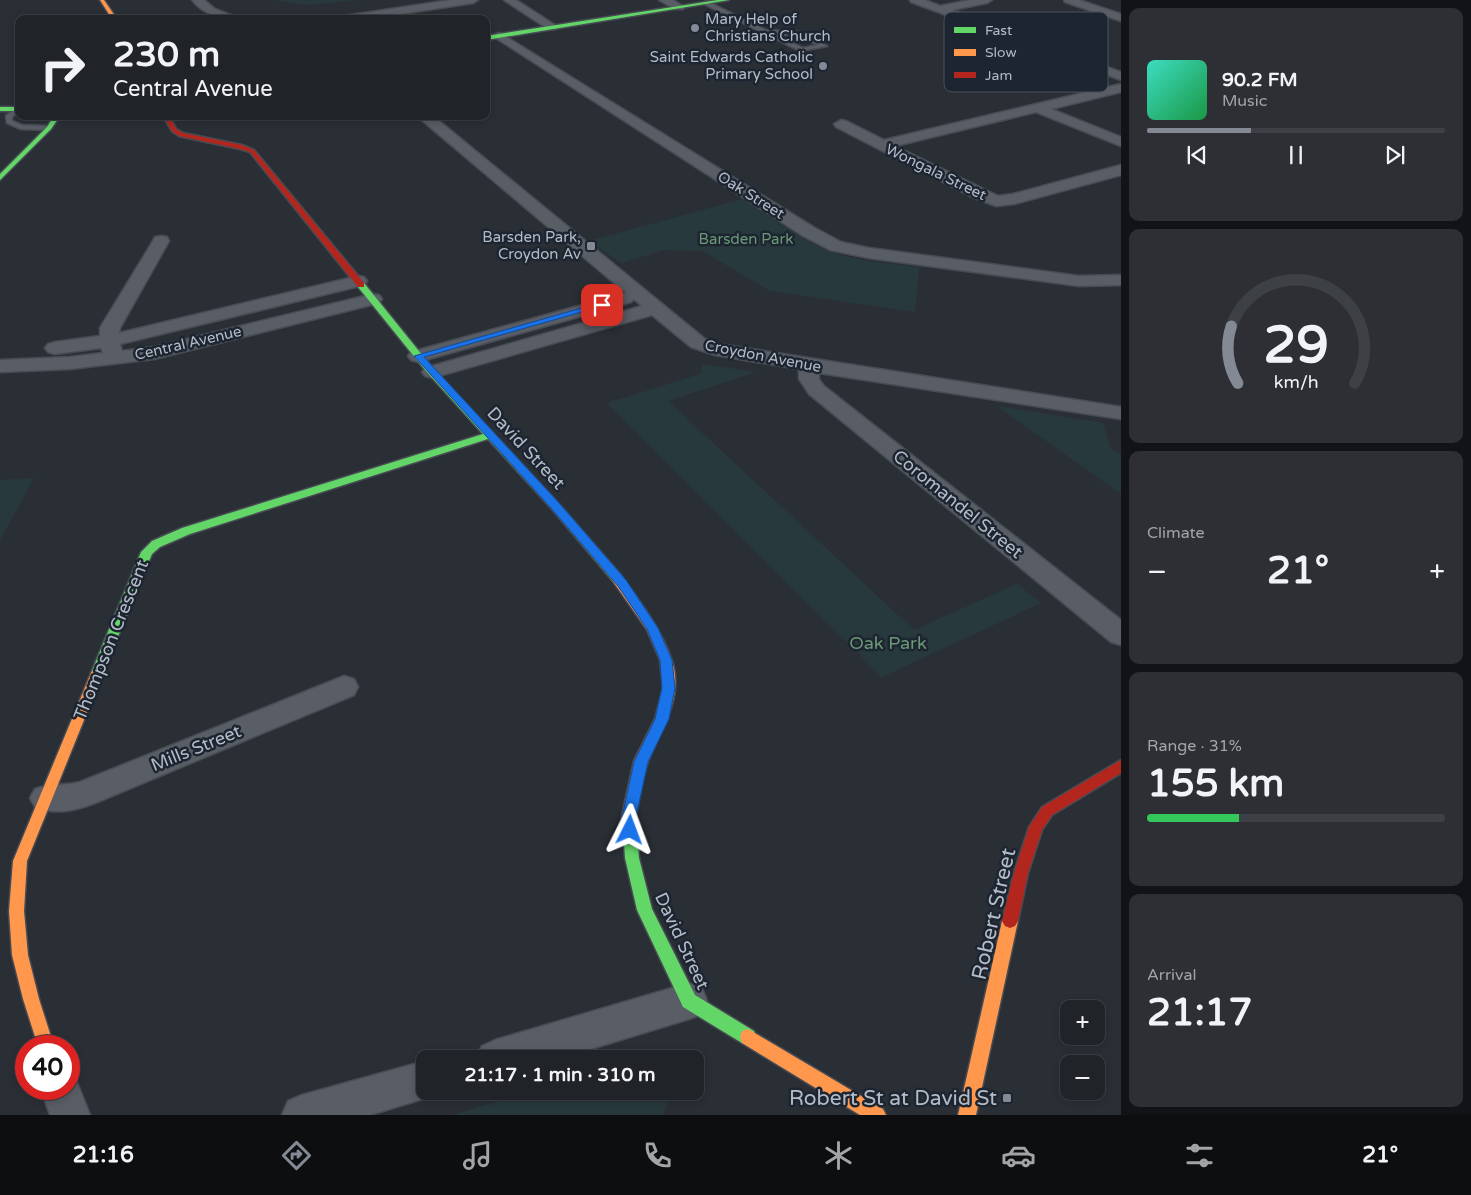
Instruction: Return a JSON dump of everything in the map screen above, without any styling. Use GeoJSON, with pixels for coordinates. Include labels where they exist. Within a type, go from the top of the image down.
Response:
{"type":"FeatureCollection","features":[{"type":"Feature","properties":{"kind":"street"},"geometry":{"type":"LineString","coordinates":[[102,0],[112,15]]}},
{"type":"Feature","properties":{"kind":"street"},"geometry":{"type":"LineString","coordinates":[[185,0],[198,11],[208,15]]}},
{"type":"Feature","properties":{"kind":"street"},"geometry":{"type":"LineString","coordinates":[[197,0],[211,11],[224,15]]}},
{"type":"Feature","properties":{"kind":"street"},"geometry":{"type":"LineString","coordinates":[[509,0],[552,27]]}},
{"type":"Feature","properties":{"kind":"street"},"geometry":{"type":"LineString","coordinates":[[664,0],[678,7]]}},
{"type":"Feature","properties":{"kind":"street"},"geometry":{"type":"LineString","coordinates":[[493,37],[726,0]]}},
{"type":"Feature","properties":{"kind":"street"},"geometry":{"type":"LineString","coordinates":[[915,0],[947,12]]}},
{"type":"Feature","properties":{"kind":"street"},"geometry":{"type":"LineString","coordinates":[[939,9],[987,0]]}},
{"type":"Feature","properties":{"kind":"street"},"geometry":{"type":"LineString","coordinates":[[1069,0],[1104,12]]}},
{"type":"Feature","properties":{"kind":"street"},"geometry":{"type":"LineString","coordinates":[[374,15],[478,1]]}},
{"type":"Feature","properties":{"kind":"street"},"geometry":{"type":"LineString","coordinates":[[391,15],[478,1]]}},
{"type":"Feature","properties":{"kind":"street"},"geometry":{"type":"LineString","coordinates":[[1108,14],[1121,18]]}},
{"type":"Feature","properties":{"kind":"street","name":"Oak Street"},"geometry":{"type":"LineString","coordinates":[[493,37],[809,232],[836,246],[869,253],[1079,280],[1121,280]]}},
{"type":"Feature","properties":{"kind":"street"},"geometry":{"type":"LineString","coordinates":[[1108,71],[1121,76]]}},
{"type":"Feature","properties":{"kind":"street"},"geometry":{"type":"LineString","coordinates":[[1108,91],[1121,88]]}},
{"type":"Feature","properties":{"kind":"street"},"geometry":{"type":"LineString","coordinates":[[882,145],[1104,92]]}},
{"type":"Feature","properties":{"kind":"street"},"geometry":{"type":"LineString","coordinates":[[1038,108],[1121,142]]}},
{"type":"Feature","properties":{"kind":"street"},"geometry":{"type":"LineString","coordinates":[[0,109],[15,109]]}},
{"type":"Feature","properties":{"kind":"street"},"geometry":{"type":"LineString","coordinates":[[0,178],[49,128],[54,120]]}},
{"type":"Feature","properties":{"kind":"street","name":"David Street"},"geometry":{"type":"LineString","coordinates":[[168,120],[174,130],[181,135],[242,147],[252,151],[418,356],[555,506],[622,583],[652,628],[666,660],[669,688],[662,719],[641,762],[629,817],[632,858],[645,910],[689,1001],[877,1115]]}},
{"type":"Feature","properties":{"kind":"street","name":"Croydon Avenue"},"geometry":{"type":"LineString","coordinates":[[429,120],[698,343],[715,349],[809,365],[1121,412]]}},
{"type":"Feature","properties":{"kind":"street","name":"Wongala Street"},"geometry":{"type":"LineString","coordinates":[[841,124],[978,194],[996,200],[1014,199],[1121,170]]}},
{"type":"Feature","properties":{"kind":"street"},"geometry":{"type":"LineString","coordinates":[[112,350],[110,328],[161,240]]}},
{"type":"Feature","properties":{"kind":"street","name":"Central Avenue"},"geometry":{"type":"LineString","coordinates":[[0,366],[112,350],[358,281]]}},
{"type":"Feature","properties":{"kind":"street"},"geometry":{"type":"LineString","coordinates":[[418,356],[639,295]]}},
{"type":"Feature","properties":{"kind":"street","name":"Central Avenue"},"geometry":{"type":"LineString","coordinates":[[0,350],[65,348],[154,353],[373,299]]}},
{"type":"Feature","properties":{"kind":"street"},"geometry":{"type":"LineString","coordinates":[[432,372],[655,308]]}},
{"type":"Feature","properties":{"kind":"street","name":"Coromandel Street"},"geometry":{"type":"LineString","coordinates":[[809,365],[809,379],[816,390],[1121,635]]}},
{"type":"Feature","properties":{"kind":"street","name":"Thompson Crescent"},"geometry":{"type":"LineString","coordinates":[[42,1035],[28,994],[18,949],[15,901],[20,861],[147,552],[156,544],[186,531],[490,435]]}},
{"type":"Feature","properties":{"kind":"street","name":"Mills Street"},"geometry":{"type":"LineString","coordinates":[[46,798],[65,799],[84,794],[344,687]]}},
{"type":"Feature","properties":{"kind":"street","name":"Robert Street"},"geometry":{"type":"LineString","coordinates":[[967,1115],[1021,873],[1036,827],[1047,811],[1121,766]]}},
{"type":"Feature","properties":{"kind":"street"},"geometry":{"type":"LineString","coordinates":[[525,1050],[689,1001]]}},
{"type":"Feature","properties":{"kind":"street"},"geometry":{"type":"LineString","coordinates":[[302,1115],[416,1083]]}},
{"type":"Feature","properties":{"kind":"street"},"geometry":{"type":"LineString","coordinates":[[64,1100],[70,1115]]}},
{"type":"Feature","properties":{"kind":"lane"},"geometry":{"type":"LineString","coordinates":[[706,3],[765,32],[802,50],[824,46],[797,33],[765,32]]}},
{"type":"Feature","properties":{"kind":"lane"},"geometry":{"type":"LineString","coordinates":[[15,112],[8,120],[12,124],[21,127],[49,128]]}},
{"type":"Feature","properties":{"kind":"green space"},"geometry":{"type":"Polygon","coordinates":[[[273,0],[361,0],[309,5],[273,0]]]}},
{"type":"Feature","properties":{"kind":"green space","name":"Barsden Park"},"geometry":{"type":"Polygon","coordinates":[[[743,199],[797,235],[832,252],[864,260],[919,267],[915,312],[770,291],[702,251],[665,250],[621,263],[589,241],[743,199]]]}},
{"type":"Feature","properties":{"kind":"green space","name":"Oak Park"},"geometry":{"type":"Polygon","coordinates":[[[703,364],[756,372],[668,401],[914,630],[1017,584],[1041,603],[882,677],[607,403],[700,374],[703,364]]]}},
{"type":"Feature","properties":{"kind":"green space"},"geometry":{"type":"Polygon","coordinates":[[[997,406],[1103,423],[1111,449],[1121,455],[1121,494],[997,406]]]}},
{"type":"Feature","properties":{"kind":"green space"},"geometry":{"type":"Polygon","coordinates":[[[34,478],[0,540],[0,480],[34,478]]]}},
{"type":"Feature","properties":{"kind":"green space"},"geometry":{"type":"Polygon","coordinates":[[[502,1100],[669,1100],[663,1115],[453,1115],[502,1100]]]}},
{"type":"Feature","properties":{"kind":"traffic: fast"},"geometry":{"type":"LineString","coordinates":[[490,37],[727,0]]}},
{"type":"Feature","properties":{"kind":"traffic: fast"},"geometry":{"type":"LineString","coordinates":[[0,109],[15,109]]}},
{"type":"Feature","properties":{"kind":"traffic: fast"},"geometry":{"type":"LineString","coordinates":[[0,178],[49,128],[54,120]]}},
{"type":"Feature","properties":{"kind":"traffic: fast"},"geometry":{"type":"LineString","coordinates":[[361,285],[428,368],[555,506],[616,577]]}},
{"type":"Feature","properties":{"kind":"traffic: fast"},"geometry":{"type":"LineString","coordinates":[[97,673],[147,552],[156,544],[186,531],[490,435]]}},
{"type":"Feature","properties":{"kind":"traffic: fast"},"geometry":{"type":"LineString","coordinates":[[629,815],[632,858],[645,910],[689,1001],[748,1037]]}},
{"type":"Feature","properties":{"kind":"traffic: slow"},"geometry":{"type":"LineString","coordinates":[[102,0],[112,15]]}},
{"type":"Feature","properties":{"kind":"traffic: slow"},"geometry":{"type":"LineString","coordinates":[[616,577],[652,628],[666,660],[669,688],[662,719],[641,761],[629,815]]}},
{"type":"Feature","properties":{"kind":"traffic: slow"},"geometry":{"type":"LineString","coordinates":[[42,1035],[25,977],[17,934],[16,911],[20,861],[97,673]]}},
{"type":"Feature","properties":{"kind":"traffic: slow"},"geometry":{"type":"LineString","coordinates":[[967,1115],[1010,921]]}},
{"type":"Feature","properties":{"kind":"traffic: slow"},"geometry":{"type":"LineString","coordinates":[[748,1037],[877,1115]]}},
{"type":"Feature","properties":{"kind":"traffic: jam"},"geometry":{"type":"LineString","coordinates":[[168,120],[174,130],[181,135],[242,147],[252,151],[361,285]]}},
{"type":"Feature","properties":{"kind":"traffic: jam"},"geometry":{"type":"LineString","coordinates":[[1010,921],[1021,873],[1036,827],[1047,811],[1121,766]]}},
{"type":"Feature","properties":{"kind":"place","name":"Mary Help of Christians Church"},"geometry":{"type":"Point","coordinates":[695,28]}},
{"type":"Feature","properties":{"kind":"place","name":"Saint Edwards Catholic Primary School"},"geometry":{"type":"Point","coordinates":[823,66]}},
{"type":"Feature","properties":{"kind":"place","name":"Barsden Park, Croydon Av"},"geometry":{"type":"Point","coordinates":[591,246]}},
{"type":"Feature","properties":{"kind":"place","name":"Robert St at David St"},"geometry":{"type":"Point","coordinates":[1007,1098]}},
{"type":"Feature","properties":{"kind":"route"},"geometry":{"type":"LineString","coordinates":[[602,305],[418,356],[555,506],[622,583],[652,628],[666,660],[669,688],[662,719],[641,762],[629,817],[630,830]]}}]}
